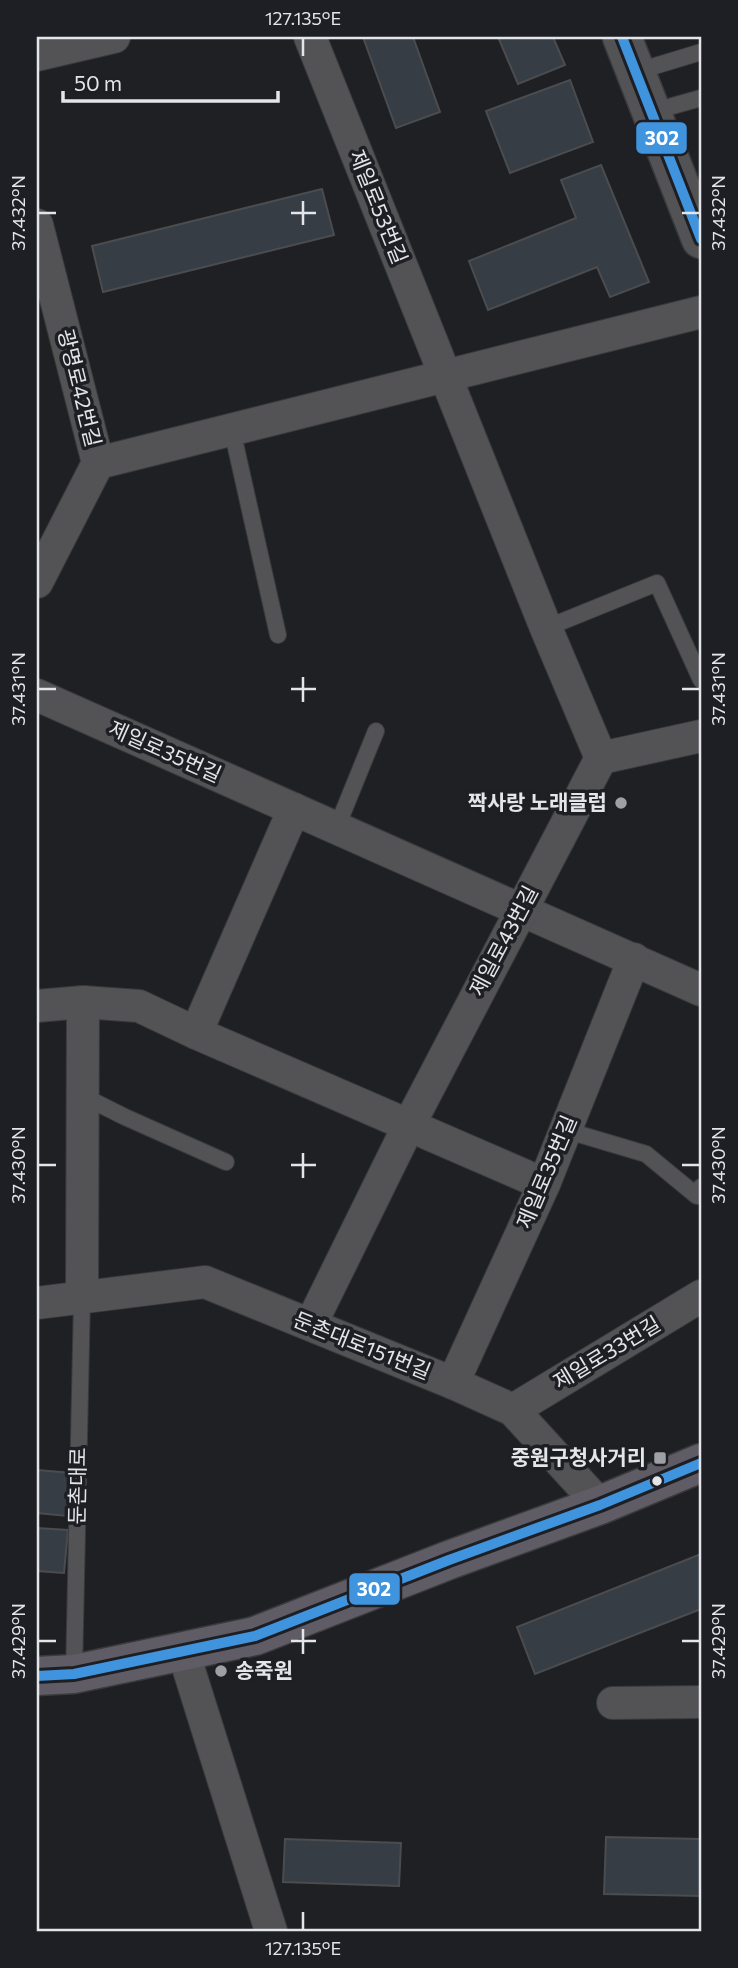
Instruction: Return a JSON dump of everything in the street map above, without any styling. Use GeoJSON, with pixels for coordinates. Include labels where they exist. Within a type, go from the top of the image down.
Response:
{"type":"FeatureCollection","features":[{"type":"Feature","properties":{"kind":"main road"},"geometry":{"type":"LineString","coordinates":[[629,54],[701,239]]}},
{"type":"Feature","properties":{"kind":"main road"},"geometry":{"type":"LineString","coordinates":[[37,1676],[74,1674],[255,1636],[449,1560],[600,1505],[701,1463]]}},
{"type":"Feature","properties":{"kind":"street"},"geometry":{"type":"LineString","coordinates":[[37,55],[114,37]]}},
{"type":"Feature","properties":{"kind":"street","name":"제일로53번길"},"geometry":{"type":"LineString","coordinates":[[310,37],[446,376]]}},
{"type":"Feature","properties":{"kind":"street","name":"광명로42번길"},"geometry":{"type":"LineString","coordinates":[[37,225],[98,463],[37,582]]}},
{"type":"Feature","properties":{"kind":"street"},"geometry":{"type":"LineString","coordinates":[[98,463],[701,312]]}},
{"type":"Feature","properties":{"kind":"street"},"geometry":{"type":"LineString","coordinates":[[446,376],[601,758],[701,736]]}},
{"type":"Feature","properties":{"kind":"street","name":"제일로35번길"},"geometry":{"type":"LineString","coordinates":[[37,695],[701,989]]}},
{"type":"Feature","properties":{"kind":"street","name":"제일로43번길"},"geometry":{"type":"LineString","coordinates":[[311,1324],[409,1125],[601,758]]}},
{"type":"Feature","properties":{"kind":"street"},"geometry":{"type":"LineString","coordinates":[[196,1033],[294,809]]}},
{"type":"Feature","properties":{"kind":"street","name":"제일로35번길"},"geometry":{"type":"LineString","coordinates":[[453,1383],[544,1184],[634,959]]}},
{"type":"Feature","properties":{"kind":"street"},"geometry":{"type":"LineString","coordinates":[[82,1298],[83,1002]]}},
{"type":"Feature","properties":{"kind":"street"},"geometry":{"type":"LineString","coordinates":[[37,1006],[83,1002],[139,1006],[544,1184]]}},
{"type":"Feature","properties":{"kind":"street","name":"둔촌대로151번길"},"geometry":{"type":"LineString","coordinates":[[37,1303],[205,1282],[513,1410],[600,1505]]}},
{"type":"Feature","properties":{"kind":"street","name":"제일로33번길"},"geometry":{"type":"LineString","coordinates":[[513,1410],[701,1296]]}},
{"type":"Feature","properties":{"kind":"street"},"geometry":{"type":"LineString","coordinates":[[183,1651],[271,1931]]}},
{"type":"Feature","properties":{"kind":"street"},"geometry":{"type":"LineString","coordinates":[[613,1703],[701,1702]]}},
{"type":"Feature","properties":{"kind":"lane"},"geometry":{"type":"LineString","coordinates":[[629,54],[701,52]]}},
{"type":"Feature","properties":{"kind":"lane"},"geometry":{"type":"LineString","coordinates":[[651,112],[701,98]]}},
{"type":"Feature","properties":{"kind":"lane"},"geometry":{"type":"LineString","coordinates":[[232,430],[278,635]]}},
{"type":"Feature","properties":{"kind":"lane"},"geometry":{"type":"LineString","coordinates":[[546,628],[657,583],[701,680]]}},
{"type":"Feature","properties":{"kind":"lane"},"geometry":{"type":"LineString","coordinates":[[337,827],[376,731]]}},
{"type":"Feature","properties":{"kind":"lane"},"geometry":{"type":"LineString","coordinates":[[83,1096],[226,1161]]}},
{"type":"Feature","properties":{"kind":"lane"},"geometry":{"type":"LineString","coordinates":[[565,1130],[646,1154],[697,1196],[701,1187]]}},
{"type":"Feature","properties":{"kind":"lane","name":"둔촌대로"},"geometry":{"type":"LineString","coordinates":[[74,1674],[82,1298]]}},
{"type":"Feature","properties":{"kind":"building"},"geometry":{"type":"Polygon","coordinates":[[[363,37],[413,37],[440,112],[396,128],[363,37]]]}},
{"type":"Feature","properties":{"kind":"building"},"geometry":{"type":"Polygon","coordinates":[[[498,37],[553,37],[565,65],[518,84],[498,37]]]}},
{"type":"Feature","properties":{"kind":"building"},"geometry":{"type":"Polygon","coordinates":[[[570,80],[593,142],[510,173],[486,111],[570,80]]]}},
{"type":"Feature","properties":{"kind":"building"},"geometry":{"type":"Polygon","coordinates":[[[601,165],[649,282],[610,297],[597,267],[488,310],[469,261],[576,218],[561,180],[601,165]]]}},
{"type":"Feature","properties":{"kind":"building"},"geometry":{"type":"Polygon","coordinates":[[[322,189],[334,235],[103,292],[92,246],[322,189]]]}},
{"type":"Feature","properties":{"kind":"building"},"geometry":{"type":"Polygon","coordinates":[[[37,1470],[72,1473],[68,1516],[37,1513],[37,1470]]]}},
{"type":"Feature","properties":{"kind":"building"},"geometry":{"type":"Polygon","coordinates":[[[37,1528],[68,1530],[64,1573],[37,1571],[37,1528]]]}},
{"type":"Feature","properties":{"kind":"building"},"geometry":{"type":"Polygon","coordinates":[[[701,1554],[701,1609],[535,1674],[517,1627],[701,1554]]]}},
{"type":"Feature","properties":{"kind":"building"},"geometry":{"type":"Polygon","coordinates":[[[606,1837],[701,1839],[701,1896],[604,1894],[606,1837]]]}},
{"type":"Feature","properties":{"kind":"building"},"geometry":{"type":"Polygon","coordinates":[[[285,1839],[401,1843],[399,1886],[283,1882],[285,1839]]]}},
{"type":"Feature","properties":{"kind":"transit line","name":"302"},"geometry":{"type":"LineString","coordinates":[[622,37],[701,239]]}},
{"type":"Feature","properties":{"kind":"transit line","name":"302"},"geometry":{"type":"LineString","coordinates":[[37,1676],[74,1674],[255,1636],[449,1560],[600,1505],[701,1463]]}},
{"type":"Feature","properties":{"kind":"place","name":"짝사랑 노래클럽"},"geometry":{"type":"Point","coordinates":[621,803]}},
{"type":"Feature","properties":{"kind":"place","name":"중원구청사거리"},"geometry":{"type":"Point","coordinates":[660,1458]}},
{"type":"Feature","properties":{"kind":"place","name":"송죽원"},"geometry":{"type":"Point","coordinates":[221,1671]}}]}
